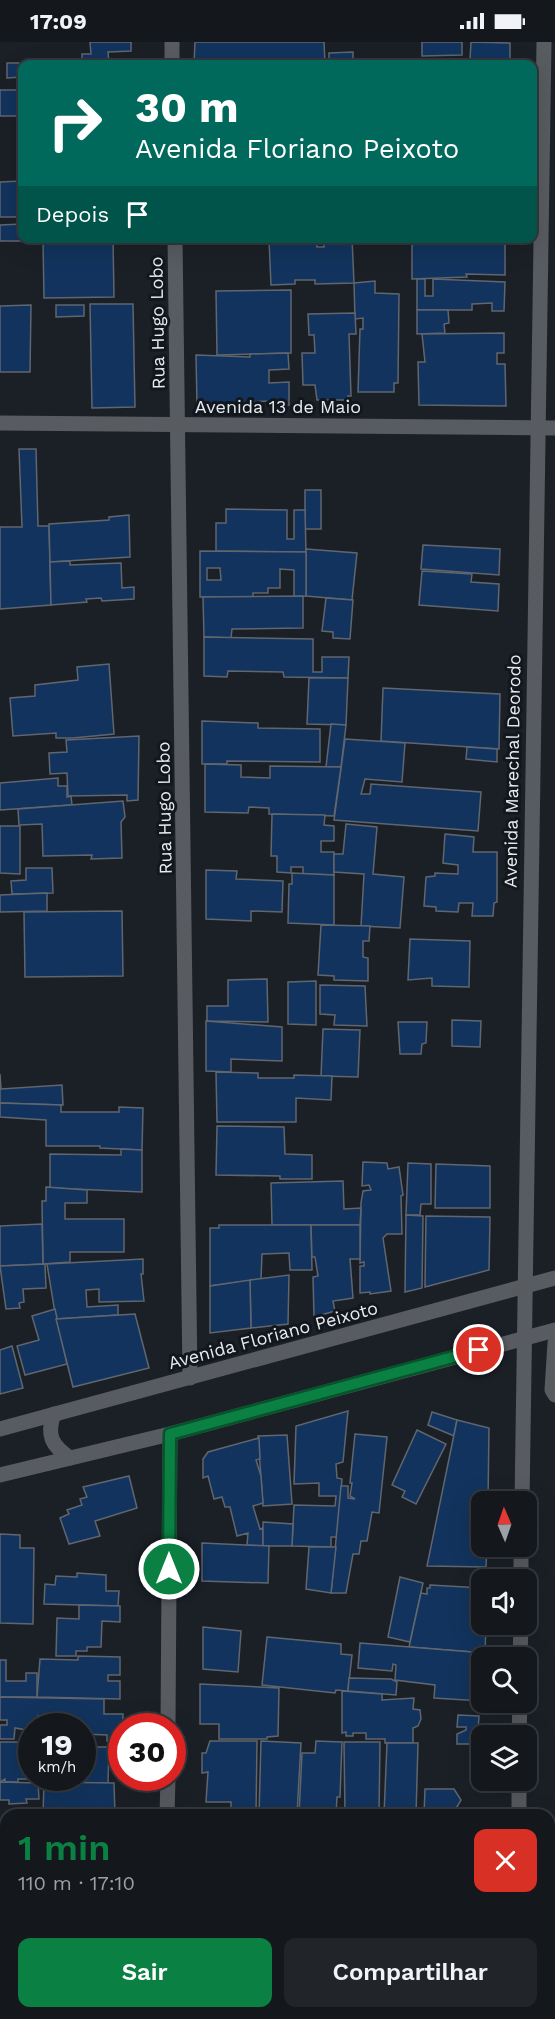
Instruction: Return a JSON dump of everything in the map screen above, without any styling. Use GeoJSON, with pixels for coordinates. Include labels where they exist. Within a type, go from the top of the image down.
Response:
{"type":"FeatureCollection","features":[{"type":"Feature","properties":{"kind":"street"},"geometry":{"type":"LineString","coordinates":[[172,42],[172,60]]}},
{"type":"Feature","properties":{"kind":"street","name":"Avenida Marechal Deorodo"},"geometry":{"type":"LineString","coordinates":[[522,1491],[536,428],[544,42]]}},
{"type":"Feature","properties":{"kind":"street","name":"Rua Hugo Lobo"},"geometry":{"type":"LineString","coordinates":[[175,243],[190,1378]]}},
{"type":"Feature","properties":{"kind":"street","name":"Avenida 13 de Maio"},"geometry":{"type":"LineString","coordinates":[[0,423],[555,428]]}},
{"type":"Feature","properties":{"kind":"street","name":"Avenida Floriano Peixoto"},"geometry":{"type":"LineString","coordinates":[[0,1429],[555,1278]]}},
{"type":"Feature","properties":{"kind":"street"},"geometry":{"type":"LineString","coordinates":[[0,1475],[170,1434],[555,1330]]}},
{"type":"Feature","properties":{"kind":"street"},"geometry":{"type":"LineString","coordinates":[[553,1392],[555,1343]]}},
{"type":"Feature","properties":{"kind":"street"},"geometry":{"type":"LineString","coordinates":[[54,1414],[49,1426],[50,1437],[57,1450],[70,1458]]}},
{"type":"Feature","properties":{"kind":"street"},"geometry":{"type":"LineString","coordinates":[[168,1713],[170,1434]]}},
{"type":"Feature","properties":{"kind":"street"},"geometry":{"type":"LineString","coordinates":[[167,1809],[168,1791]]}},
{"type":"Feature","properties":{"kind":"street"},"geometry":{"type":"LineString","coordinates":[[519,1791],[519,1809]]}},
{"type":"Feature","properties":{"kind":"building"},"geometry":{"type":"Polygon","coordinates":[[[90,42],[131,42],[131,51],[108,52],[109,60],[82,60],[82,54],[91,54],[90,42]]]}},
{"type":"Feature","properties":{"kind":"building"},"geometry":{"type":"Polygon","coordinates":[[[195,42],[324,42],[325,60],[194,60],[195,42]]]}},
{"type":"Feature","properties":{"kind":"building"},"geometry":{"type":"Polygon","coordinates":[[[422,42],[462,42],[462,55],[422,56],[422,42]]]}},
{"type":"Feature","properties":{"kind":"building"},"geometry":{"type":"Polygon","coordinates":[[[471,42],[510,43],[510,60],[461,60],[470,59],[471,42]]]}},
{"type":"Feature","properties":{"kind":"building"},"geometry":{"type":"Polygon","coordinates":[[[353,52],[353,60],[329,60],[329,53],[353,52]]]}},
{"type":"Feature","properties":{"kind":"building"},"geometry":{"type":"Polygon","coordinates":[[[7,63],[18,63],[18,77],[7,78],[7,63]]]}},
{"type":"Feature","properties":{"kind":"building"},"geometry":{"type":"Polygon","coordinates":[[[0,90],[17,90],[18,116],[0,116],[0,90]]]}},
{"type":"Feature","properties":{"kind":"building"},"geometry":{"type":"Polygon","coordinates":[[[18,181],[18,217],[0,217],[0,182],[18,181]]]}},
{"type":"Feature","properties":{"kind":"building"},"geometry":{"type":"Polygon","coordinates":[[[18,224],[18,241],[0,241],[0,225],[18,224]]]}},
{"type":"Feature","properties":{"kind":"building"},"geometry":{"type":"Polygon","coordinates":[[[43,243],[113,243],[114,297],[44,298],[43,243]]]}},
{"type":"Feature","properties":{"kind":"building"},"geometry":{"type":"Polygon","coordinates":[[[269,243],[317,243],[317,247],[324,247],[324,243],[352,243],[354,283],[315,284],[315,280],[295,280],[295,284],[271,285],[269,243]]]}},
{"type":"Feature","properties":{"kind":"building"},"geometry":{"type":"Polygon","coordinates":[[[412,243],[505,243],[505,275],[466,274],[467,277],[412,279],[412,243]]]}},
{"type":"Feature","properties":{"kind":"building"},"geometry":{"type":"Polygon","coordinates":[[[417,279],[425,279],[425,296],[433,296],[433,279],[505,282],[504,311],[492,311],[492,303],[472,304],[472,310],[417,310],[417,279]]]}},
{"type":"Feature","properties":{"kind":"building"},"geometry":{"type":"Polygon","coordinates":[[[375,281],[375,293],[399,294],[398,383],[394,383],[394,392],[358,392],[360,329],[363,329],[363,318],[355,319],[354,283],[375,281]]]}},
{"type":"Feature","properties":{"kind":"building"},"geometry":{"type":"Polygon","coordinates":[[[291,290],[291,353],[217,355],[216,291],[291,290]]]}},
{"type":"Feature","properties":{"kind":"building"},"geometry":{"type":"Polygon","coordinates":[[[90,304],[133,304],[135,407],[92,408],[90,304]]]}},
{"type":"Feature","properties":{"kind":"building"},"geometry":{"type":"Polygon","coordinates":[[[31,305],[30,372],[0,372],[0,306],[31,305]]]}},
{"type":"Feature","properties":{"kind":"building"},"geometry":{"type":"Polygon","coordinates":[[[56,305],[84,305],[84,316],[56,317],[56,305]]]}},
{"type":"Feature","properties":{"kind":"building"},"geometry":{"type":"Polygon","coordinates":[[[417,310],[448,310],[449,323],[444,324],[445,333],[417,334],[417,310]]]}},
{"type":"Feature","properties":{"kind":"building"},"geometry":{"type":"Polygon","coordinates":[[[355,313],[356,334],[349,334],[351,396],[348,396],[348,400],[317,400],[315,385],[303,385],[302,353],[315,353],[314,335],[309,335],[308,314],[355,313]]]}},
{"type":"Feature","properties":{"kind":"building"},"geometry":{"type":"Polygon","coordinates":[[[504,333],[504,353],[497,353],[497,364],[505,364],[506,406],[419,405],[418,362],[425,362],[422,334],[504,333]]]}},
{"type":"Feature","properties":{"kind":"building"},"geometry":{"type":"Polygon","coordinates":[[[288,353],[289,369],[269,370],[269,383],[289,382],[289,405],[268,405],[268,401],[197,405],[196,355],[250,357],[250,354],[288,353]]]}},
{"type":"Feature","properties":{"kind":"building"},"geometry":{"type":"Polygon","coordinates":[[[19,449],[36,449],[38,526],[49,526],[51,605],[0,609],[0,527],[22,527],[19,449]]]}},
{"type":"Feature","properties":{"kind":"building"},"geometry":{"type":"Polygon","coordinates":[[[305,490],[321,490],[321,529],[305,529],[305,490]]]}},
{"type":"Feature","properties":{"kind":"building"},"geometry":{"type":"Polygon","coordinates":[[[226,509],[287,510],[287,539],[294,539],[294,510],[305,510],[306,552],[216,551],[216,523],[226,523],[226,509]]]}},
{"type":"Feature","properties":{"kind":"building"},"geometry":{"type":"Polygon","coordinates":[[[129,515],[130,557],[50,562],[49,524],[109,520],[109,517],[129,515]]]}},
{"type":"Feature","properties":{"kind":"building"},"geometry":{"type":"Polygon","coordinates":[[[423,545],[500,549],[499,575],[421,569],[423,545]]]}},
{"type":"Feature","properties":{"kind":"building"},"geometry":{"type":"Polygon","coordinates":[[[306,549],[357,553],[352,600],[306,596],[306,549]]]}},
{"type":"Feature","properties":{"kind":"building"},"geometry":{"type":"Polygon","coordinates":[[[200,551],[306,552],[306,596],[294,597],[294,570],[280,569],[280,588],[268,588],[268,593],[253,593],[253,597],[200,597],[200,551]],[[207,568],[207,580],[221,580],[220,568],[207,568]]]}},
{"type":"Feature","properties":{"kind":"building"},"geometry":{"type":"Polygon","coordinates":[[[70,561],[70,565],[121,563],[122,588],[134,587],[134,599],[102,601],[101,598],[86,599],[87,602],[51,605],[50,562],[70,561]]]}},
{"type":"Feature","properties":{"kind":"building"},"geometry":{"type":"Polygon","coordinates":[[[422,571],[472,574],[471,582],[499,584],[498,611],[419,605],[422,571]]]}},
{"type":"Feature","properties":{"kind":"building"},"geometry":{"type":"Polygon","coordinates":[[[303,596],[303,628],[232,629],[231,638],[204,637],[203,597],[303,596]]]}},
{"type":"Feature","properties":{"kind":"building"},"geometry":{"type":"Polygon","coordinates":[[[326,598],[353,600],[350,639],[333,638],[333,632],[322,631],[326,598]]]}},
{"type":"Feature","properties":{"kind":"building"},"geometry":{"type":"Polygon","coordinates":[[[204,637],[313,639],[313,672],[322,672],[322,657],[349,657],[348,678],[284,677],[283,672],[228,671],[227,677],[204,676],[204,637]]]}},
{"type":"Feature","properties":{"kind":"building"},"geometry":{"type":"Polygon","coordinates":[[[109,664],[114,734],[73,738],[56,738],[56,733],[13,736],[10,698],[35,696],[35,685],[78,680],[77,667],[109,664]]]}},
{"type":"Feature","properties":{"kind":"building"},"geometry":{"type":"Polygon","coordinates":[[[309,678],[348,678],[346,725],[307,724],[309,678]]]}},
{"type":"Feature","properties":{"kind":"building"},"geometry":{"type":"Polygon","coordinates":[[[383,688],[500,694],[499,749],[381,741],[383,688]]]}},
{"type":"Feature","properties":{"kind":"building"},"geometry":{"type":"Polygon","coordinates":[[[202,721],[258,723],[258,728],[320,729],[320,762],[227,761],[227,764],[202,764],[202,721]]]}},
{"type":"Feature","properties":{"kind":"building"},"geometry":{"type":"Polygon","coordinates":[[[331,724],[346,725],[341,767],[326,767],[331,724]]]}},
{"type":"Feature","properties":{"kind":"building"},"geometry":{"type":"Polygon","coordinates":[[[139,736],[138,800],[127,801],[127,795],[68,796],[67,773],[50,774],[49,753],[67,752],[66,740],[139,736]]]}},
{"type":"Feature","properties":{"kind":"building"},"geometry":{"type":"Polygon","coordinates":[[[345,739],[405,743],[402,782],[365,779],[361,794],[370,794],[371,784],[481,792],[478,831],[334,820],[345,739]]]}},
{"type":"Feature","properties":{"kind":"building"},"geometry":{"type":"Polygon","coordinates":[[[467,747],[497,749],[497,762],[466,759],[467,747]]]}},
{"type":"Feature","properties":{"kind":"building"},"geometry":{"type":"Polygon","coordinates":[[[205,764],[241,765],[241,777],[270,778],[270,766],[341,767],[334,816],[269,814],[269,808],[249,807],[248,813],[205,812],[205,764]]]}},
{"type":"Feature","properties":{"kind":"building"},"geometry":{"type":"Polygon","coordinates":[[[58,778],[58,786],[67,786],[67,797],[71,796],[72,805],[0,810],[0,783],[58,778]]]}},
{"type":"Feature","properties":{"kind":"building"},"geometry":{"type":"Polygon","coordinates":[[[123,801],[125,817],[121,822],[122,858],[91,859],[92,855],[43,856],[42,824],[19,825],[18,809],[123,801]]]}},
{"type":"Feature","properties":{"kind":"building"},"geometry":{"type":"Polygon","coordinates":[[[272,814],[325,815],[324,825],[334,826],[334,841],[321,841],[321,852],[334,852],[334,875],[303,874],[303,867],[291,867],[291,873],[277,872],[277,856],[271,856],[272,814]]]}},
{"type":"Feature","properties":{"kind":"building"},"geometry":{"type":"Polygon","coordinates":[[[346,824],[377,827],[373,874],[404,877],[400,928],[361,926],[364,874],[334,872],[334,854],[343,854],[346,824]]]}},
{"type":"Feature","properties":{"kind":"building"},"geometry":{"type":"Polygon","coordinates":[[[0,826],[20,826],[20,874],[0,873],[0,826]]]}},
{"type":"Feature","properties":{"kind":"building"},"geometry":{"type":"Polygon","coordinates":[[[445,834],[474,837],[473,852],[497,852],[497,902],[494,903],[493,916],[472,916],[473,903],[459,903],[458,912],[436,911],[436,907],[424,906],[426,877],[435,876],[435,873],[458,874],[458,865],[443,863],[445,834]]]}},
{"type":"Feature","properties":{"kind":"building"},"geometry":{"type":"Polygon","coordinates":[[[26,868],[52,868],[53,893],[12,894],[11,881],[26,880],[26,868]]]}},
{"type":"Feature","properties":{"kind":"building"},"geometry":{"type":"Polygon","coordinates":[[[206,870],[237,871],[236,879],[283,881],[282,912],[251,911],[251,921],[206,919],[206,870]]]}},
{"type":"Feature","properties":{"kind":"building"},"geometry":{"type":"Polygon","coordinates":[[[292,873],[334,875],[334,925],[288,923],[289,884],[292,884],[292,873]]]}},
{"type":"Feature","properties":{"kind":"building"},"geometry":{"type":"Polygon","coordinates":[[[47,893],[47,911],[0,912],[0,895],[47,893]]]}},
{"type":"Feature","properties":{"kind":"building"},"geometry":{"type":"Polygon","coordinates":[[[122,911],[123,976],[25,977],[24,912],[122,911]]]}},
{"type":"Feature","properties":{"kind":"building"},"geometry":{"type":"Polygon","coordinates":[[[321,925],[370,926],[369,941],[363,941],[363,957],[368,958],[368,981],[334,980],[334,976],[318,975],[321,925]]]}},
{"type":"Feature","properties":{"kind":"building"},"geometry":{"type":"Polygon","coordinates":[[[410,939],[470,941],[469,987],[432,986],[432,978],[408,980],[410,939]]]}},
{"type":"Feature","properties":{"kind":"building"},"geometry":{"type":"Polygon","coordinates":[[[267,979],[268,1022],[207,1021],[207,1006],[228,1006],[228,980],[267,979]]]}},
{"type":"Feature","properties":{"kind":"building"},"geometry":{"type":"Polygon","coordinates":[[[316,981],[316,1025],[288,1024],[288,982],[316,981]]]}},
{"type":"Feature","properties":{"kind":"building"},"geometry":{"type":"Polygon","coordinates":[[[320,985],[365,986],[367,1026],[334,1025],[335,1015],[320,1014],[320,985]]]}},
{"type":"Feature","properties":{"kind":"building"},"geometry":{"type":"Polygon","coordinates":[[[452,1020],[481,1021],[480,1047],[452,1046],[452,1020]]]}},
{"type":"Feature","properties":{"kind":"building"},"geometry":{"type":"Polygon","coordinates":[[[206,1021],[282,1027],[282,1061],[231,1059],[231,1072],[206,1071],[206,1021]]]}},
{"type":"Feature","properties":{"kind":"building"},"geometry":{"type":"Polygon","coordinates":[[[398,1022],[427,1022],[426,1043],[422,1044],[421,1054],[400,1054],[398,1022]]]}},
{"type":"Feature","properties":{"kind":"building"},"geometry":{"type":"Polygon","coordinates":[[[323,1029],[360,1030],[358,1077],[321,1076],[323,1029]]]}},
{"type":"Feature","properties":{"kind":"building"},"geometry":{"type":"Polygon","coordinates":[[[216,1072],[258,1073],[258,1078],[294,1078],[294,1075],[332,1076],[331,1100],[296,1098],[296,1122],[217,1122],[216,1072]]]}},
{"type":"Feature","properties":{"kind":"building"},"geometry":{"type":"Polygon","coordinates":[[[0,1074],[1,1089],[62,1085],[63,1105],[0,1103],[0,1074]]]}},
{"type":"Feature","properties":{"kind":"building"},"geometry":{"type":"Polygon","coordinates":[[[0,1103],[61,1105],[61,1112],[119,1112],[119,1107],[143,1108],[142,1150],[100,1148],[100,1146],[46,1146],[46,1120],[0,1117],[0,1103]]]}},
{"type":"Feature","properties":{"kind":"building"},"geometry":{"type":"Polygon","coordinates":[[[217,1126],[284,1127],[285,1154],[312,1155],[312,1179],[216,1175],[217,1126]]]}},
{"type":"Feature","properties":{"kind":"building"},"geometry":{"type":"Polygon","coordinates":[[[121,1149],[142,1150],[142,1192],[50,1188],[50,1154],[121,1155],[121,1149]]]}},
{"type":"Feature","properties":{"kind":"building"},"geometry":{"type":"Polygon","coordinates":[[[363,1162],[387,1163],[388,1169],[399,1167],[403,1195],[401,1196],[402,1234],[387,1234],[383,1238],[391,1291],[370,1294],[370,1292],[360,1293],[360,1266],[364,1266],[364,1262],[360,1263],[361,1203],[363,1191],[371,1190],[369,1185],[362,1186],[363,1162]]]}},
{"type":"Feature","properties":{"kind":"building"},"geometry":{"type":"Polygon","coordinates":[[[408,1163],[431,1164],[431,1204],[421,1204],[420,1215],[406,1215],[408,1163]]]}},
{"type":"Feature","properties":{"kind":"building"},"geometry":{"type":"Polygon","coordinates":[[[436,1164],[490,1166],[490,1208],[435,1208],[436,1164]]]}},
{"type":"Feature","properties":{"kind":"building"},"geometry":{"type":"Polygon","coordinates":[[[343,1181],[344,1209],[361,1208],[360,1225],[272,1225],[271,1183],[343,1181]]]}},
{"type":"Feature","properties":{"kind":"building"},"geometry":{"type":"Polygon","coordinates":[[[46,1187],[87,1190],[87,1203],[65,1203],[65,1219],[124,1219],[124,1252],[70,1252],[70,1262],[43,1264],[42,1201],[46,1201],[46,1187]]]}},
{"type":"Feature","properties":{"kind":"building"},"geometry":{"type":"Polygon","coordinates":[[[406,1215],[423,1216],[422,1288],[405,1292],[406,1215]]]}},
{"type":"Feature","properties":{"kind":"building"},"geometry":{"type":"Polygon","coordinates":[[[426,1216],[490,1217],[489,1270],[425,1287],[426,1216]]]}},
{"type":"Feature","properties":{"kind":"building"},"geometry":{"type":"Polygon","coordinates":[[[42,1224],[43,1264],[0,1266],[0,1226],[42,1224]]]}},
{"type":"Feature","properties":{"kind":"building"},"geometry":{"type":"Polygon","coordinates":[[[219,1225],[311,1225],[312,1270],[290,1270],[289,1253],[262,1254],[261,1279],[210,1286],[210,1228],[219,1228],[219,1225]]]}},
{"type":"Feature","properties":{"kind":"building"},"geometry":{"type":"Polygon","coordinates":[[[311,1225],[360,1225],[360,1259],[350,1259],[353,1298],[333,1301],[335,1311],[314,1317],[313,1277],[318,1276],[315,1257],[312,1257],[311,1225]]]}},
{"type":"Feature","properties":{"kind":"building"},"geometry":{"type":"Polygon","coordinates":[[[143,1259],[143,1274],[141,1274],[144,1301],[99,1302],[99,1289],[86,1290],[87,1307],[118,1305],[118,1315],[56,1319],[47,1264],[143,1259]]]}},
{"type":"Feature","properties":{"kind":"building"},"geometry":{"type":"Polygon","coordinates":[[[45,1264],[46,1288],[23,1289],[24,1302],[19,1303],[20,1308],[6,1309],[0,1266],[45,1264]]]}},
{"type":"Feature","properties":{"kind":"building"},"geometry":{"type":"Polygon","coordinates":[[[289,1275],[288,1324],[251,1328],[250,1280],[289,1275]]]}},
{"type":"Feature","properties":{"kind":"building"},"geometry":{"type":"Polygon","coordinates":[[[250,1280],[251,1328],[210,1333],[210,1286],[250,1280]]]}},
{"type":"Feature","properties":{"kind":"building"},"geometry":{"type":"Polygon","coordinates":[[[55,1309],[67,1364],[25,1375],[17,1346],[39,1340],[32,1316],[55,1309]]]}},
{"type":"Feature","properties":{"kind":"building"},"geometry":{"type":"Polygon","coordinates":[[[135,1314],[149,1368],[73,1387],[56,1319],[135,1314]]]}},
{"type":"Feature","properties":{"kind":"building"},"geometry":{"type":"Polygon","coordinates":[[[12,1346],[23,1388],[0,1394],[0,1350],[12,1346]]]}},
{"type":"Feature","properties":{"kind":"building"},"geometry":{"type":"Polygon","coordinates":[[[348,1411],[343,1462],[336,1464],[337,1478],[342,1479],[337,1537],[331,1537],[331,1547],[292,1546],[294,1505],[335,1506],[336,1496],[319,1496],[319,1483],[294,1484],[296,1426],[348,1411]]]}},
{"type":"Feature","properties":{"kind":"building"},"geometry":{"type":"Polygon","coordinates":[[[432,1412],[457,1420],[454,1436],[428,1425],[432,1412]]]}},
{"type":"Feature","properties":{"kind":"building"},"geometry":{"type":"Polygon","coordinates":[[[457,1420],[489,1428],[488,1491],[471,1491],[471,1557],[486,1557],[486,1567],[427,1566],[457,1420]]]}},
{"type":"Feature","properties":{"kind":"building"},"geometry":{"type":"Polygon","coordinates":[[[417,1430],[446,1444],[416,1504],[402,1497],[405,1491],[392,1485],[417,1430]]]}},
{"type":"Feature","properties":{"kind":"building"},"geometry":{"type":"Polygon","coordinates":[[[355,1434],[387,1437],[379,1513],[372,1512],[367,1541],[361,1541],[359,1554],[353,1554],[346,1593],[331,1593],[341,1486],[348,1486],[348,1498],[355,1499],[350,1496],[352,1483],[350,1483],[355,1434]]]}},
{"type":"Feature","properties":{"kind":"building"},"geometry":{"type":"Polygon","coordinates":[[[287,1435],[292,1504],[263,1506],[258,1436],[287,1435]]]}},
{"type":"Feature","properties":{"kind":"building"},"geometry":{"type":"Polygon","coordinates":[[[259,1438],[260,1459],[256,1460],[261,1476],[263,1503],[253,1506],[260,1529],[263,1528],[263,1546],[247,1545],[248,1533],[237,1536],[230,1507],[225,1507],[222,1497],[214,1499],[208,1476],[203,1478],[203,1459],[208,1452],[259,1438]]]}},
{"type":"Feature","properties":{"kind":"building"},"geometry":{"type":"Polygon","coordinates":[[[129,1476],[137,1508],[95,1521],[100,1536],[69,1544],[60,1518],[69,1514],[67,1510],[82,1505],[80,1499],[87,1497],[83,1487],[129,1476]]]}},
{"type":"Feature","properties":{"kind":"building"},"geometry":{"type":"Polygon","coordinates":[[[263,1522],[293,1524],[292,1546],[263,1546],[263,1522]]]}},
{"type":"Feature","properties":{"kind":"building"},"geometry":{"type":"Polygon","coordinates":[[[0,1534],[20,1535],[20,1548],[34,1548],[33,1624],[0,1623],[0,1534]]]}},
{"type":"Feature","properties":{"kind":"building"},"geometry":{"type":"Polygon","coordinates":[[[202,1543],[269,1546],[268,1583],[202,1581],[202,1543]]]}},
{"type":"Feature","properties":{"kind":"building"},"geometry":{"type":"Polygon","coordinates":[[[309,1547],[336,1547],[331,1593],[306,1589],[309,1547]]]}},
{"type":"Feature","properties":{"kind":"building"},"geometry":{"type":"Polygon","coordinates":[[[77,1573],[106,1575],[106,1591],[119,1591],[118,1606],[44,1604],[45,1584],[55,1585],[56,1576],[77,1577],[77,1573]]]}},
{"type":"Feature","properties":{"kind":"building"},"geometry":{"type":"Polygon","coordinates":[[[400,1577],[423,1583],[410,1642],[388,1637],[400,1577]]]}},
{"type":"Feature","properties":{"kind":"building"},"geometry":{"type":"Polygon","coordinates":[[[430,1585],[471,1587],[471,1635],[486,1635],[485,1647],[471,1647],[471,1652],[409,1647],[421,1593],[427,1594],[427,1588],[430,1588],[430,1585]]]}},
{"type":"Feature","properties":{"kind":"building"},"geometry":{"type":"Polygon","coordinates":[[[79,1605],[120,1606],[120,1622],[102,1621],[101,1647],[87,1647],[87,1651],[76,1651],[76,1656],[56,1656],[57,1618],[79,1619],[79,1605]]]}},
{"type":"Feature","properties":{"kind":"building"},"geometry":{"type":"Polygon","coordinates":[[[203,1627],[241,1631],[238,1672],[203,1669],[203,1627]]]}},
{"type":"Feature","properties":{"kind":"building"},"geometry":{"type":"Polygon","coordinates":[[[267,1637],[341,1644],[341,1654],[352,1655],[348,1691],[336,1690],[335,1693],[262,1685],[267,1637]]]}},
{"type":"Feature","properties":{"kind":"building"},"geometry":{"type":"Polygon","coordinates":[[[360,1643],[471,1652],[471,1700],[434,1698],[435,1685],[395,1680],[396,1665],[393,1664],[392,1671],[358,1668],[360,1643]]]}},
{"type":"Feature","properties":{"kind":"building"},"geometry":{"type":"Polygon","coordinates":[[[78,1656],[120,1657],[120,1675],[108,1675],[108,1681],[120,1681],[120,1699],[37,1697],[40,1659],[78,1660],[78,1656]]]}},
{"type":"Feature","properties":{"kind":"building"},"geometry":{"type":"Polygon","coordinates":[[[0,1660],[6,1660],[6,1681],[26,1681],[26,1673],[37,1673],[37,1697],[0,1697],[0,1660]]]}},
{"type":"Feature","properties":{"kind":"building"},"geometry":{"type":"Polygon","coordinates":[[[349,1678],[391,1679],[397,1682],[396,1695],[348,1691],[349,1678]]]}},
{"type":"Feature","properties":{"kind":"building"},"geometry":{"type":"Polygon","coordinates":[[[200,1684],[279,1688],[278,1736],[267,1737],[267,1739],[219,1739],[219,1724],[200,1724],[200,1684]]]}},
{"type":"Feature","properties":{"kind":"building"},"geometry":{"type":"Polygon","coordinates":[[[342,1691],[382,1694],[382,1700],[414,1698],[413,1709],[420,1710],[421,1719],[418,1726],[413,1728],[413,1743],[385,1743],[385,1739],[366,1739],[366,1733],[353,1733],[353,1736],[346,1736],[346,1732],[342,1733],[342,1691]]]}},
{"type":"Feature","properties":{"kind":"building"},"geometry":{"type":"Polygon","coordinates":[[[0,1697],[104,1699],[104,1714],[108,1714],[108,1741],[107,1735],[96,1735],[96,1713],[18,1713],[18,1729],[15,1728],[14,1739],[0,1739],[0,1725],[7,1725],[7,1720],[0,1720],[0,1697]]]}},
{"type":"Feature","properties":{"kind":"building"},"geometry":{"type":"Polygon","coordinates":[[[458,1715],[479,1716],[478,1725],[471,1725],[471,1744],[457,1744],[457,1734],[466,1730],[466,1727],[457,1727],[458,1715]]]}},
{"type":"Feature","properties":{"kind":"building"},"geometry":{"type":"Polygon","coordinates":[[[210,1741],[257,1741],[256,1809],[231,1809],[231,1802],[206,1802],[208,1772],[202,1773],[202,1753],[206,1753],[210,1741]]]}},
{"type":"Feature","properties":{"kind":"building"},"geometry":{"type":"Polygon","coordinates":[[[261,1741],[301,1743],[297,1809],[259,1809],[261,1741]]]}},
{"type":"Feature","properties":{"kind":"building"},"geometry":{"type":"Polygon","coordinates":[[[316,1741],[342,1742],[340,1797],[337,1797],[336,1809],[299,1809],[302,1753],[315,1753],[316,1741]]]}},
{"type":"Feature","properties":{"kind":"building"},"geometry":{"type":"Polygon","coordinates":[[[0,1742],[18,1742],[18,1782],[5,1782],[5,1779],[0,1782],[0,1742]]]}},
{"type":"Feature","properties":{"kind":"building"},"geometry":{"type":"Polygon","coordinates":[[[344,1742],[380,1742],[379,1809],[345,1809],[344,1742]]]}},
{"type":"Feature","properties":{"kind":"building"},"geometry":{"type":"Polygon","coordinates":[[[387,1743],[418,1743],[416,1809],[384,1809],[387,1743]]]}},
{"type":"Feature","properties":{"kind":"building"},"geometry":{"type":"Polygon","coordinates":[[[96,1747],[108,1747],[108,1783],[96,1783],[96,1747]]]}},
{"type":"Feature","properties":{"kind":"building"},"geometry":{"type":"Polygon","coordinates":[[[0,1782],[18,1782],[18,1791],[38,1791],[39,1799],[26,1799],[27,1803],[9,1804],[9,1800],[0,1800],[0,1782]]]}},
{"type":"Feature","properties":{"kind":"building"},"geometry":{"type":"Polygon","coordinates":[[[96,1783],[108,1783],[108,1791],[114,1791],[115,1809],[43,1809],[44,1791],[96,1791],[96,1783]]]}},
{"type":"Feature","properties":{"kind":"building"},"geometry":{"type":"Polygon","coordinates":[[[425,1789],[454,1789],[461,1800],[456,1809],[424,1809],[425,1789]]]}},
{"type":"Feature","properties":{"kind":"route"},"geometry":{"type":"LineString","coordinates":[[169,1569],[170,1434],[479,1350]]}}]}
